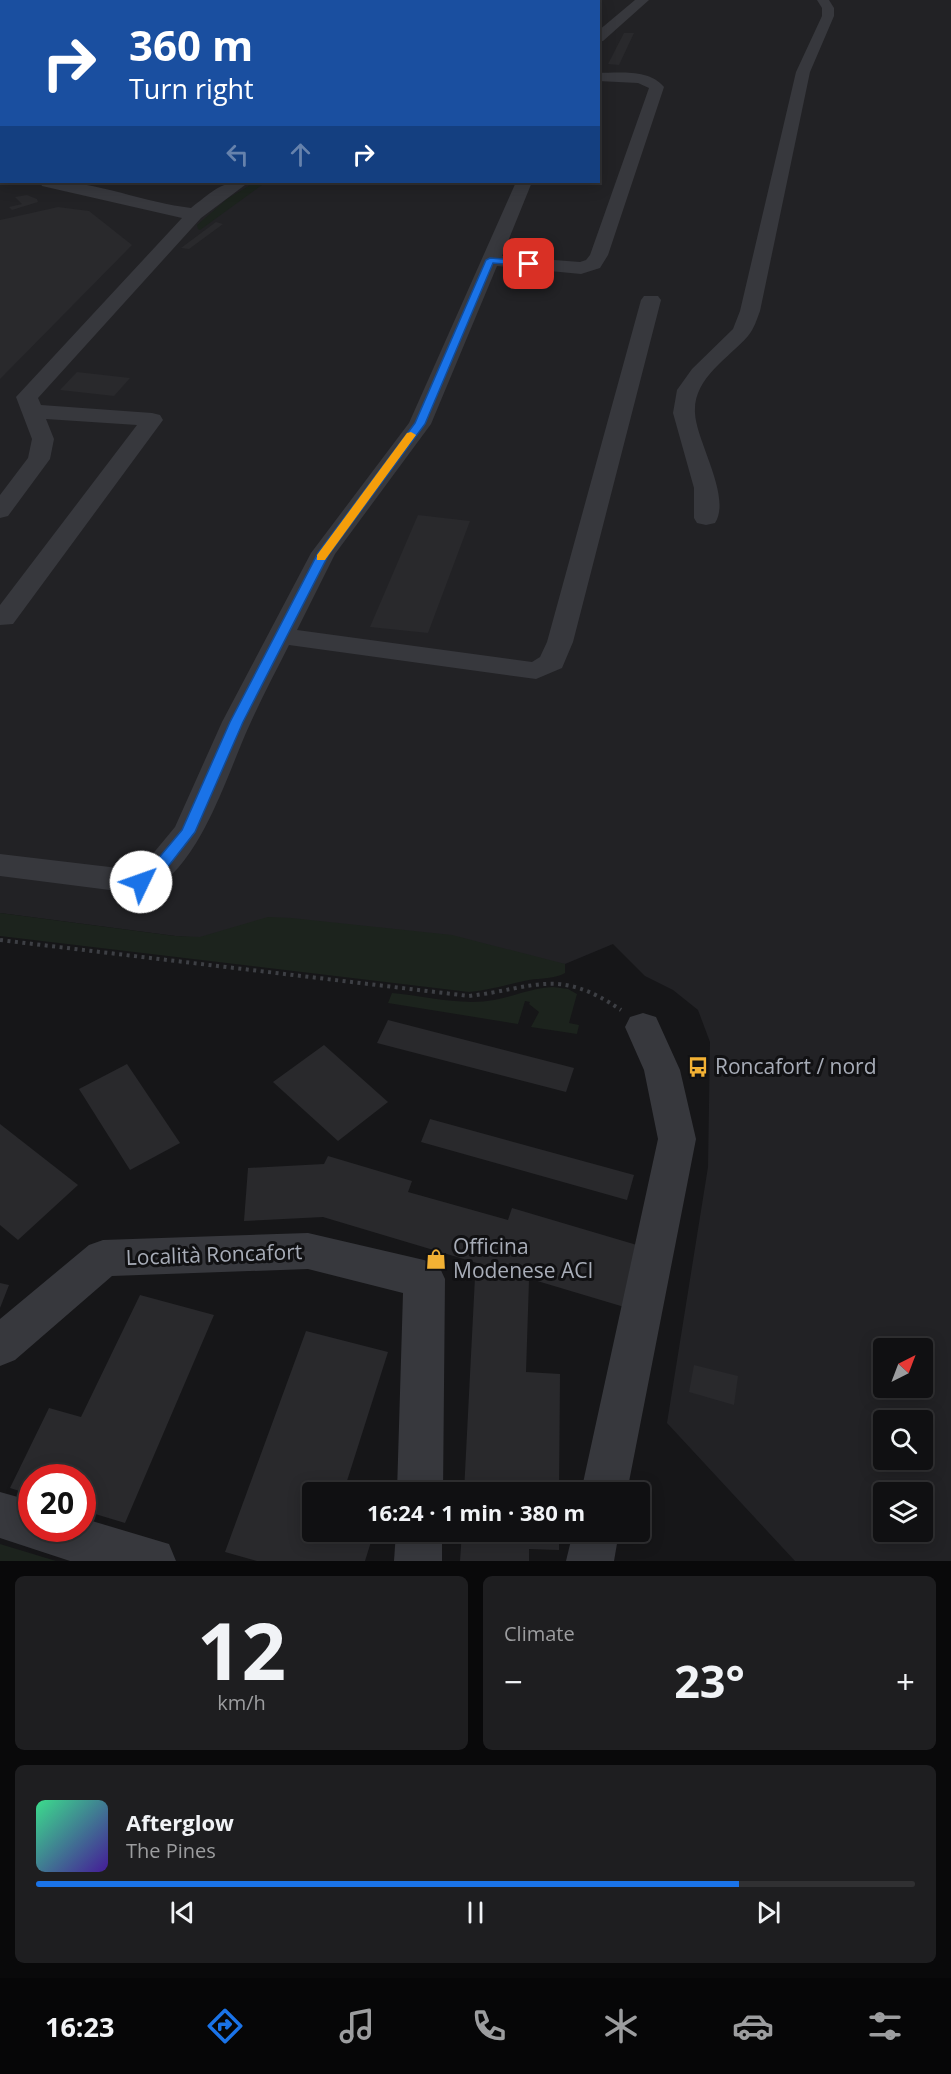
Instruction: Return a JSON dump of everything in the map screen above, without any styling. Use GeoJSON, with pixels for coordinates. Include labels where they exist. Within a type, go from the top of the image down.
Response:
{"type":"FeatureCollection","features":[{"type":"Feature","properties":{"kind":"street"},"geometry":{"type":"LineString","coordinates":[[706,518],[706,488],[684,413],[688,390],[699,373],[742,331],[750,312],[803,72],[828,15],[828,8],[823,0]]}},
{"type":"Feature","properties":{"kind":"street"},"geometry":{"type":"LineString","coordinates":[[600,36],[640,3]]}},
{"type":"Feature","properties":{"kind":"street"},"geometry":{"type":"LineString","coordinates":[[490,260],[581,267],[593,264],[599,255],[657,87],[652,82],[639,79],[600,77]]}},
{"type":"Feature","properties":{"kind":"street"},"geometry":{"type":"LineString","coordinates":[[52,183],[168,211],[195,214]]}},
{"type":"Feature","properties":{"kind":"street"},"geometry":{"type":"LineString","coordinates":[[0,511],[39,459],[43,439],[27,397],[195,214],[218,195],[239,183]]}},
{"type":"Feature","properties":{"kind":"street"},"geometry":{"type":"LineString","coordinates":[[0,865],[141,882],[162,864],[188,832],[236,722],[323,553],[420,424],[524,183]]}},
{"type":"Feature","properties":{"kind":"street"},"geometry":{"type":"LineString","coordinates":[[281,636],[536,671],[552,662],[560,642],[651,300]]}},
{"type":"Feature","properties":{"kind":"street"},"geometry":{"type":"LineString","coordinates":[[0,617],[4,618],[152,420],[104,414],[32,411]]}},
{"type":"Feature","properties":{"kind":"street"},"geometry":{"type":"LineString","coordinates":[[41,434],[87,414]]}},
{"type":"Feature","properties":{"kind":"street"},"geometry":{"type":"LineString","coordinates":[[606,1482],[677,1138],[662,1070],[643,1027]]}},
{"type":"Feature","properties":{"kind":"street","name":"Località Roncafort"},"geometry":{"type":"LineString","coordinates":[[0,1346],[103,1258],[308,1251],[424,1279],[420,1482]]}},
{"type":"Feature","properties":{"kind":"street"},"geometry":{"type":"LineString","coordinates":[[0,1515],[18,1521]]}},
{"type":"Feature","properties":{"kind":"street"},"geometry":{"type":"LineString","coordinates":[[84,1542],[152,1561]]}},
{"type":"Feature","properties":{"kind":"street"},"geometry":{"type":"LineString","coordinates":[[418,1561],[419,1542]]}},
{"type":"Feature","properties":{"kind":"street"},"geometry":{"type":"LineString","coordinates":[[590,1561],[594,1542]]}},
{"type":"Feature","properties":{"kind":"path"},"geometry":{"type":"LineString","coordinates":[[0,940],[470,996],[549,982],[571,985],[592,993],[618,1008],[643,1027]]}},
{"type":"Feature","properties":{"kind":"shaded area"},"geometry":{"type":"Polygon","coordinates":[[[600,0],[951,0],[951,1561],[795,1561],[667,1423],[708,1167],[710,1042],[698,1010],[673,990],[645,976],[613,944],[565,964],[175,936],[0,913],[0,183],[600,183],[600,0]]]}},
{"type":"Feature","properties":{"kind":"shaded area"},"geometry":{"type":"Polygon","coordinates":[[[253,183],[265,183],[200,230],[198,229],[197,225],[227,199],[253,183]]]}},
{"type":"Feature","properties":{"kind":"shaded area"},"geometry":{"type":"Polygon","coordinates":[[[0,913],[175,936],[200,937],[268,917],[452,935],[565,964],[565,973],[469,992],[0,936],[0,913]]]}},
{"type":"Feature","properties":{"kind":"shaded area"},"geometry":{"type":"Polygon","coordinates":[[[553,987],[568,989],[577,994],[569,1023],[579,1025],[577,1034],[531,1027],[539,1012],[529,1004],[530,1002],[525,1001],[518,1024],[388,1003],[392,993],[482,1002],[553,987]]]}},
{"type":"Feature","properties":{"kind":"shaded area"},"geometry":{"type":"Polygon","coordinates":[[[0,1544],[56,1561],[0,1561],[0,1544]]]}},
{"type":"Feature","properties":{"kind":"building"},"geometry":{"type":"Polygon","coordinates":[[[624,33],[634,33],[619,65],[608,64],[624,33]]]}},
{"type":"Feature","properties":{"kind":"building"},"geometry":{"type":"Polygon","coordinates":[[[27,195],[37,199],[38,202],[12,210],[9,207],[22,204],[15,197],[27,195]]]}},
{"type":"Feature","properties":{"kind":"building"},"geometry":{"type":"Polygon","coordinates":[[[58,207],[89,211],[132,245],[0,379],[0,220],[58,207]]]}},
{"type":"Feature","properties":{"kind":"building"},"geometry":{"type":"Polygon","coordinates":[[[216,222],[223,224],[189,249],[181,248],[216,222]]]}},
{"type":"Feature","properties":{"kind":"building"},"geometry":{"type":"Polygon","coordinates":[[[77,372],[130,378],[114,396],[60,390],[77,372]]]}},
{"type":"Feature","properties":{"kind":"building"},"geometry":{"type":"Polygon","coordinates":[[[418,515],[470,521],[428,633],[370,627],[418,515]]]}},
{"type":"Feature","properties":{"kind":"building"},"geometry":{"type":"Polygon","coordinates":[[[388,1020],[574,1068],[566,1092],[377,1043],[388,1020]]]}},
{"type":"Feature","properties":{"kind":"building"},"geometry":{"type":"Polygon","coordinates":[[[324,1045],[388,1102],[338,1141],[273,1082],[324,1045]]]}},
{"type":"Feature","properties":{"kind":"building"},"geometry":{"type":"Polygon","coordinates":[[[127,1064],[180,1143],[130,1170],[79,1089],[127,1064]]]}},
{"type":"Feature","properties":{"kind":"building"},"geometry":{"type":"Polygon","coordinates":[[[430,1119],[634,1175],[627,1200],[421,1142],[430,1119]]]}},
{"type":"Feature","properties":{"kind":"building"},"geometry":{"type":"Polygon","coordinates":[[[0,1124],[78,1185],[18,1240],[0,1225],[0,1124]]]}},
{"type":"Feature","properties":{"kind":"building"},"geometry":{"type":"Polygon","coordinates":[[[328,1156],[412,1181],[408,1192],[508,1220],[512,1208],[647,1248],[631,1309],[323,1217],[244,1221],[248,1168],[324,1164],[328,1156]]]}},
{"type":"Feature","properties":{"kind":"building"},"geometry":{"type":"Polygon","coordinates":[[[475,1277],[529,1280],[526,1372],[560,1374],[559,1482],[465,1482],[475,1277]]]}},
{"type":"Feature","properties":{"kind":"building"},"geometry":{"type":"Polygon","coordinates":[[[0,1283],[9,1285],[0,1308],[0,1283]]]}},
{"type":"Feature","properties":{"kind":"building"},"geometry":{"type":"Polygon","coordinates":[[[140,1295],[214,1315],[125,1523],[96,1514],[96,1464],[22,1464],[49,1408],[81,1417],[140,1295]]]}},
{"type":"Feature","properties":{"kind":"building"},"geometry":{"type":"Polygon","coordinates":[[[306,1331],[388,1352],[347,1482],[302,1482],[302,1542],[371,1542],[365,1561],[257,1561],[225,1552],[306,1331]]]}},
{"type":"Feature","properties":{"kind":"building"},"geometry":{"type":"Polygon","coordinates":[[[694,1365],[738,1376],[734,1405],[689,1392],[694,1365]]]}},
{"type":"Feature","properties":{"kind":"building"},"geometry":{"type":"Polygon","coordinates":[[[18,1472],[18,1491],[10,1488],[18,1472]]]}},
{"type":"Feature","properties":{"kind":"building"},"geometry":{"type":"Polygon","coordinates":[[[461,1542],[559,1542],[559,1550],[529,1549],[529,1561],[460,1561],[461,1542]]]}},
{"type":"Feature","properties":{"kind":"slow traffic"},"geometry":{"type":"LineString","coordinates":[[321,557],[411,435]]}},
{"type":"Feature","properties":{"kind":"place","name":"Roncafort / nord"},"geometry":{"type":"Point","coordinates":[698,1067]}},
{"type":"Feature","properties":{"kind":"place","name":"Officina Modenese ACI"},"geometry":{"type":"Point","coordinates":[436,1259]}},
{"type":"Feature","properties":{"kind":"route"},"geometry":{"type":"LineString","coordinates":[[141,882],[162,864],[188,832],[236,722],[323,553],[420,424],[490,260],[529,264]]}}]}
